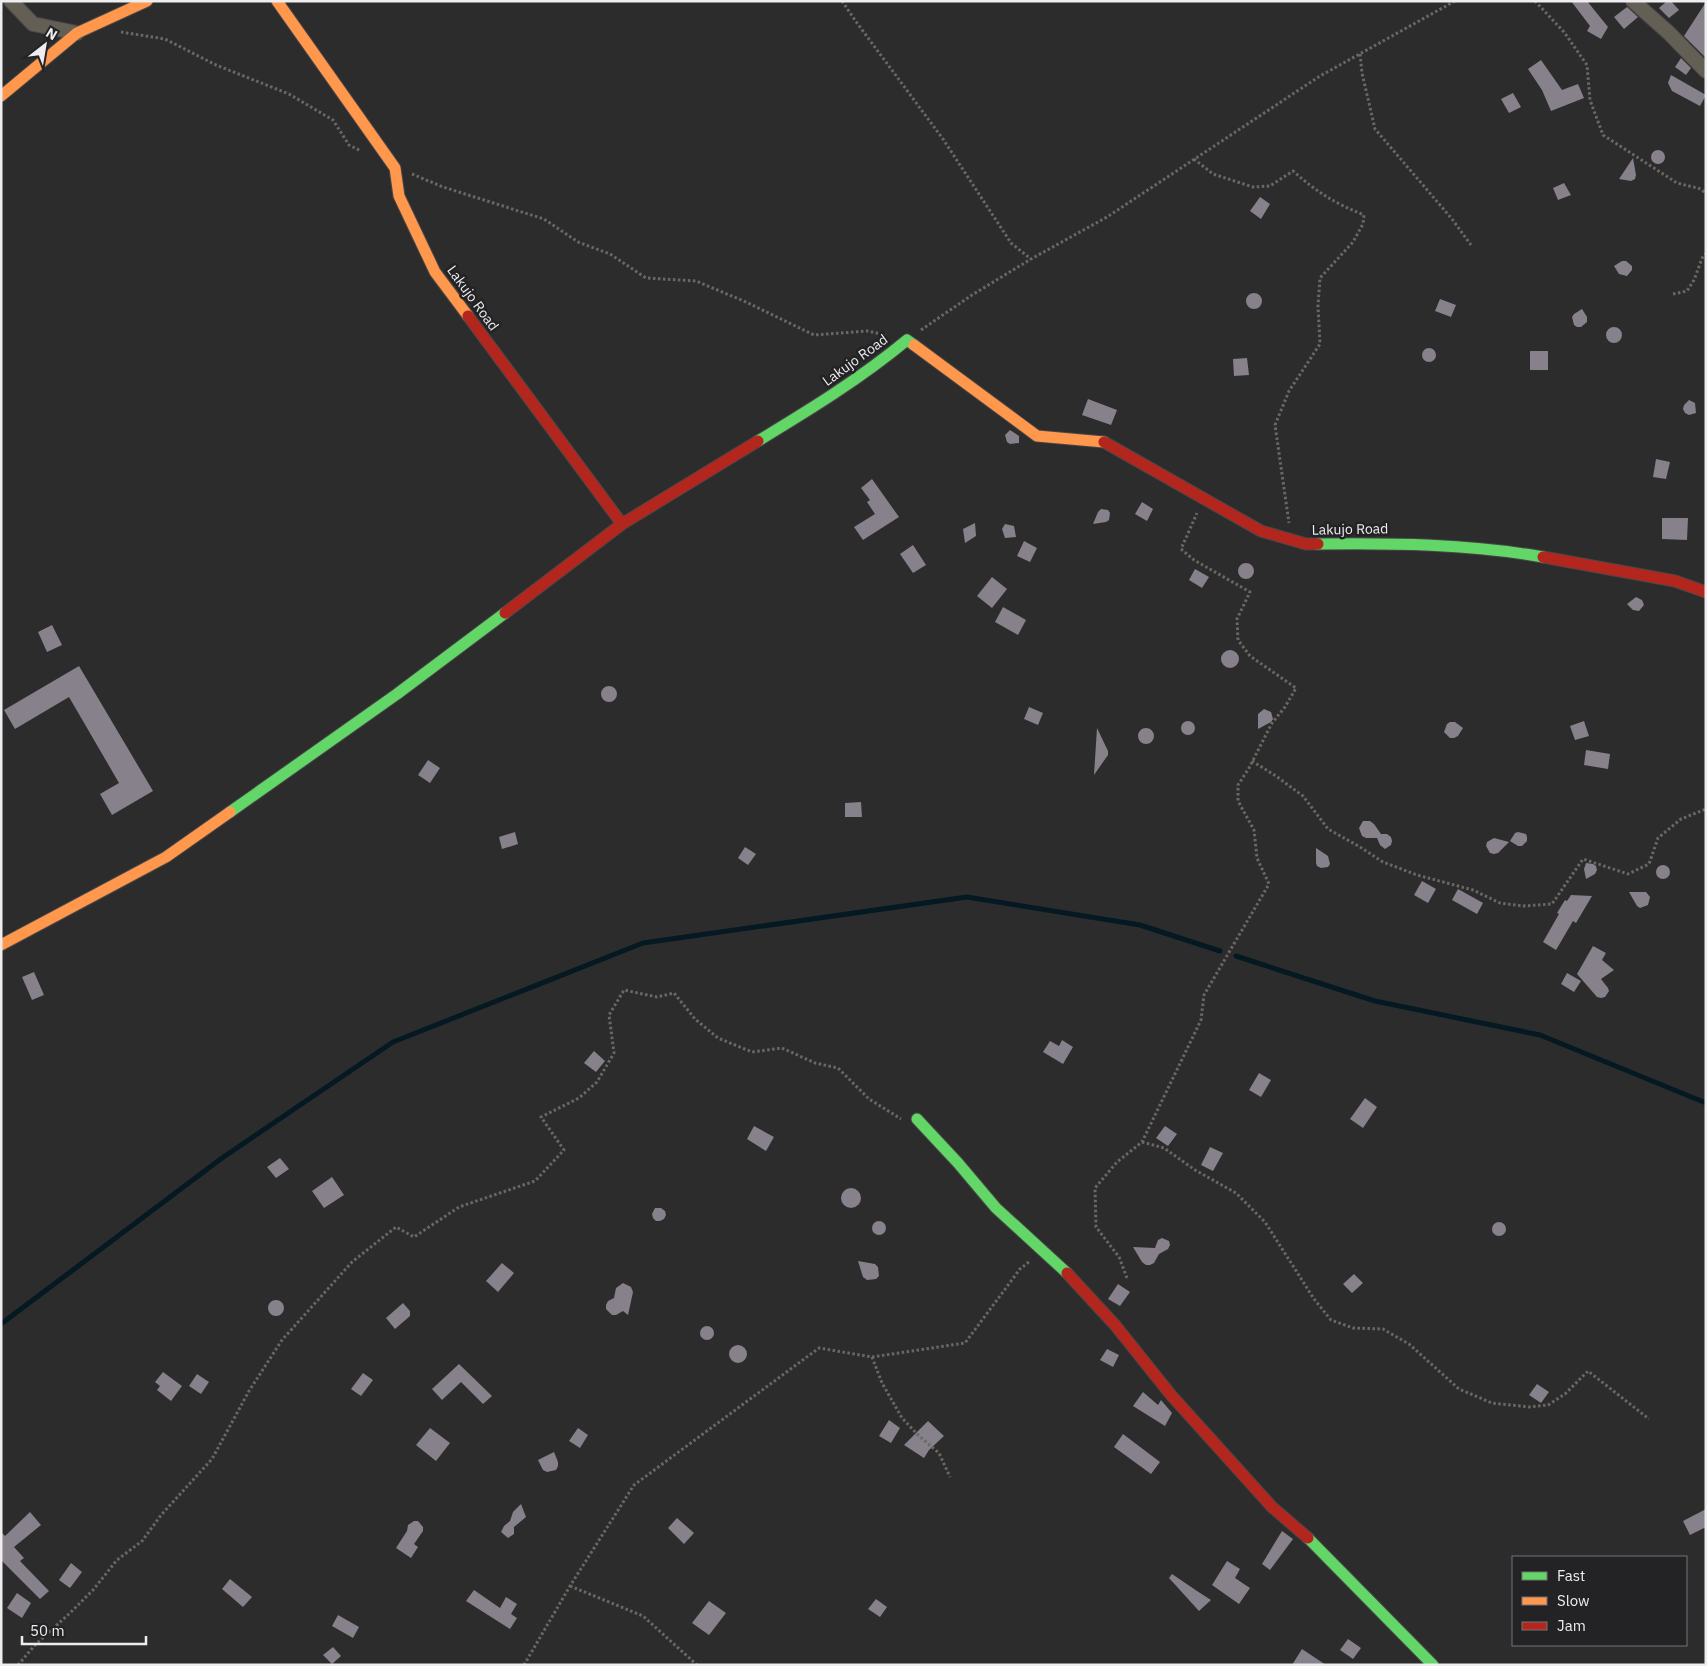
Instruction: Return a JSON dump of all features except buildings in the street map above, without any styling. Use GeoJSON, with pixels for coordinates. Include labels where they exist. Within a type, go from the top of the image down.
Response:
{"type":"FeatureCollection","features":[{"type":"Feature","properties":{"kind":"street"},"geometry":{"type":"LineString","coordinates":[[11,1],[33,24],[77,33]]}},
{"type":"Feature","properties":{"kind":"street"},"geometry":{"type":"LineString","coordinates":[[1,96],[77,33],[147,1]]}},
{"type":"Feature","properties":{"kind":"street","name":"Lakujo Road"},"geometry":{"type":"LineString","coordinates":[[277,1],[394,168],[399,196],[435,272],[622,524],[837,393],[907,340],[1037,436],[1106,442],[1261,531],[1306,544],[1394,543],[1520,553],[1675,581],[1706,592]]}},
{"type":"Feature","properties":{"kind":"street"},"geometry":{"type":"LineString","coordinates":[[1633,1],[1706,70]]}},
{"type":"Feature","properties":{"kind":"street"},"geometry":{"type":"LineString","coordinates":[[1,945],[166,857],[397,694],[622,524]]}},
{"type":"Feature","properties":{"kind":"street"},"geometry":{"type":"LineString","coordinates":[[917,1119],[996,1208],[1056,1262],[1115,1324],[1171,1395],[1272,1507],[1309,1538],[1370,1598],[1432,1665]]}},
{"type":"Feature","properties":{"kind":"path"},"geometry":{"type":"LineString","coordinates":[[842,1],[943,139],[1011,243],[1031,259]]}},
{"type":"Feature","properties":{"kind":"path"},"geometry":{"type":"LineString","coordinates":[[394,168],[443,187],[544,219],[578,242],[610,254],[646,278],[696,280],[814,335],[867,331],[907,340],[972,295],[1031,259],[1107,217],[1320,76],[1455,1]]}},
{"type":"Feature","properties":{"kind":"path"},"geometry":{"type":"LineString","coordinates":[[1535,1],[1564,32],[1587,65],[1590,100],[1603,135],[1678,183],[1701,189],[1706,194]]}},
{"type":"Feature","properties":{"kind":"path"},"geometry":{"type":"LineString","coordinates":[[112,32],[165,39],[216,65],[289,94],[333,120],[349,145],[364,153]]}},
{"type":"Feature","properties":{"kind":"path"},"geometry":{"type":"LineString","coordinates":[[1360,54],[1362,73],[1375,129],[1472,245]]}},
{"type":"Feature","properties":{"kind":"path"},"geometry":{"type":"LineString","coordinates":[[1194,159],[1213,174],[1253,187],[1270,186],[1293,171],[1316,191],[1342,206],[1364,215],[1363,224],[1353,242],[1320,278],[1318,306],[1320,344],[1288,391],[1275,425],[1292,540]]}},
{"type":"Feature","properties":{"kind":"path"},"geometry":{"type":"LineString","coordinates":[[1672,294],[1687,291],[1706,254]]}},
{"type":"Feature","properties":{"kind":"path"},"geometry":{"type":"LineString","coordinates":[[1127,1278],[1119,1257],[1096,1227],[1096,1188],[1117,1162],[1142,1142],[1201,1020],[1204,995],[1269,884],[1257,858],[1254,830],[1238,800],[1238,785],[1268,729],[1296,688],[1250,656],[1238,640],[1237,619],[1250,592],[1194,560],[1181,549],[1204,499]]}},
{"type":"Feature","properties":{"kind":"path"},"geometry":{"type":"LineString","coordinates":[[1252,762],[1276,776],[1303,796],[1328,829],[1360,846],[1383,862],[1417,875],[1473,890],[1500,903],[1523,906],[1552,904],[1584,859],[1628,874],[1649,864],[1658,838],[1681,819],[1706,809]]}},
{"type":"Feature","properties":{"kind":"path"},"geometry":{"type":"LineString","coordinates":[[18,1665],[35,1644],[93,1590],[117,1560],[142,1541],[162,1514],[212,1459],[249,1391],[282,1340],[352,1262],[396,1227],[414,1236],[459,1208],[535,1181],[564,1150],[541,1117],[580,1098],[597,1082],[614,1053],[609,1016],[624,990],[657,997],[674,993],[695,1019],[718,1038],[752,1052],[782,1048],[815,1063],[838,1068],[869,1099],[899,1119],[917,1119]]}},
{"type":"Feature","properties":{"kind":"path"},"geometry":{"type":"LineString","coordinates":[[1142,1142],[1164,1148],[1195,1170],[1236,1194],[1265,1222],[1314,1299],[1331,1320],[1353,1328],[1383,1329],[1409,1344],[1459,1389],[1492,1403],[1529,1407],[1548,1405],[1565,1394],[1588,1371],[1649,1419]]}},
{"type":"Feature","properties":{"kind":"path"},"geometry":{"type":"LineString","coordinates":[[524,1665],[570,1586],[634,1485],[819,1348],[872,1357],[965,1343],[1020,1269],[1034,1257],[1056,1262]]}},
{"type":"Feature","properties":{"kind":"path"},"geometry":{"type":"LineString","coordinates":[[872,1357],[882,1383],[902,1418],[939,1453],[950,1477]]}},
{"type":"Feature","properties":{"kind":"path"},"geometry":{"type":"LineString","coordinates":[[570,1586],[643,1616],[697,1665]]}},
{"type":"Feature","properties":{"kind":"waterway"},"geometry":{"type":"LineString","coordinates":[[1,1324],[222,1158],[393,1042],[643,943],[967,897],[1140,925],[1220,951]]}},
{"type":"Feature","properties":{"kind":"waterway"},"geometry":{"type":"LineString","coordinates":[[1236,956],[1375,1001],[1540,1035],[1706,1103]]}},
{"type":"Feature","properties":{"kind":"traffic: fast"},"geometry":{"type":"LineString","coordinates":[[758,441],[853,381],[907,340],[914,345]]}},
{"type":"Feature","properties":{"kind":"traffic: fast"},"geometry":{"type":"LineString","coordinates":[[1318,544],[1431,545],[1487,549],[1543,557]]}},
{"type":"Feature","properties":{"kind":"traffic: fast"},"geometry":{"type":"LineString","coordinates":[[230,812],[397,694],[505,613]]}},
{"type":"Feature","properties":{"kind":"traffic: fast"},"geometry":{"type":"LineString","coordinates":[[917,1119],[996,1208],[1067,1273]]}},
{"type":"Feature","properties":{"kind":"traffic: fast"},"geometry":{"type":"LineString","coordinates":[[1308,1538],[1433,1665]]}},
{"type":"Feature","properties":{"kind":"traffic: slow"},"geometry":{"type":"LineString","coordinates":[[1,96],[77,33],[147,1]]}},
{"type":"Feature","properties":{"kind":"traffic: slow"},"geometry":{"type":"LineString","coordinates":[[277,1],[395,168],[399,196],[435,272],[468,316]]}},
{"type":"Feature","properties":{"kind":"traffic: slow"},"geometry":{"type":"LineString","coordinates":[[914,345],[1037,436],[1104,442]]}},
{"type":"Feature","properties":{"kind":"traffic: slow"},"geometry":{"type":"LineString","coordinates":[[1,945],[166,857],[230,812]]}},
{"type":"Feature","properties":{"kind":"traffic: jam"},"geometry":{"type":"LineString","coordinates":[[468,316],[622,524],[758,441]]}},
{"type":"Feature","properties":{"kind":"traffic: jam"},"geometry":{"type":"LineString","coordinates":[[1104,442],[1261,531],[1306,544],[1318,544]]}},
{"type":"Feature","properties":{"kind":"traffic: jam"},"geometry":{"type":"LineString","coordinates":[[505,613],[622,524]]}},
{"type":"Feature","properties":{"kind":"traffic: jam"},"geometry":{"type":"LineString","coordinates":[[1543,557],[1675,581],[1706,592]]}},
{"type":"Feature","properties":{"kind":"traffic: jam"},"geometry":{"type":"LineString","coordinates":[[1067,1273],[1115,1325],[1171,1395],[1272,1507],[1308,1538]]}}]}
